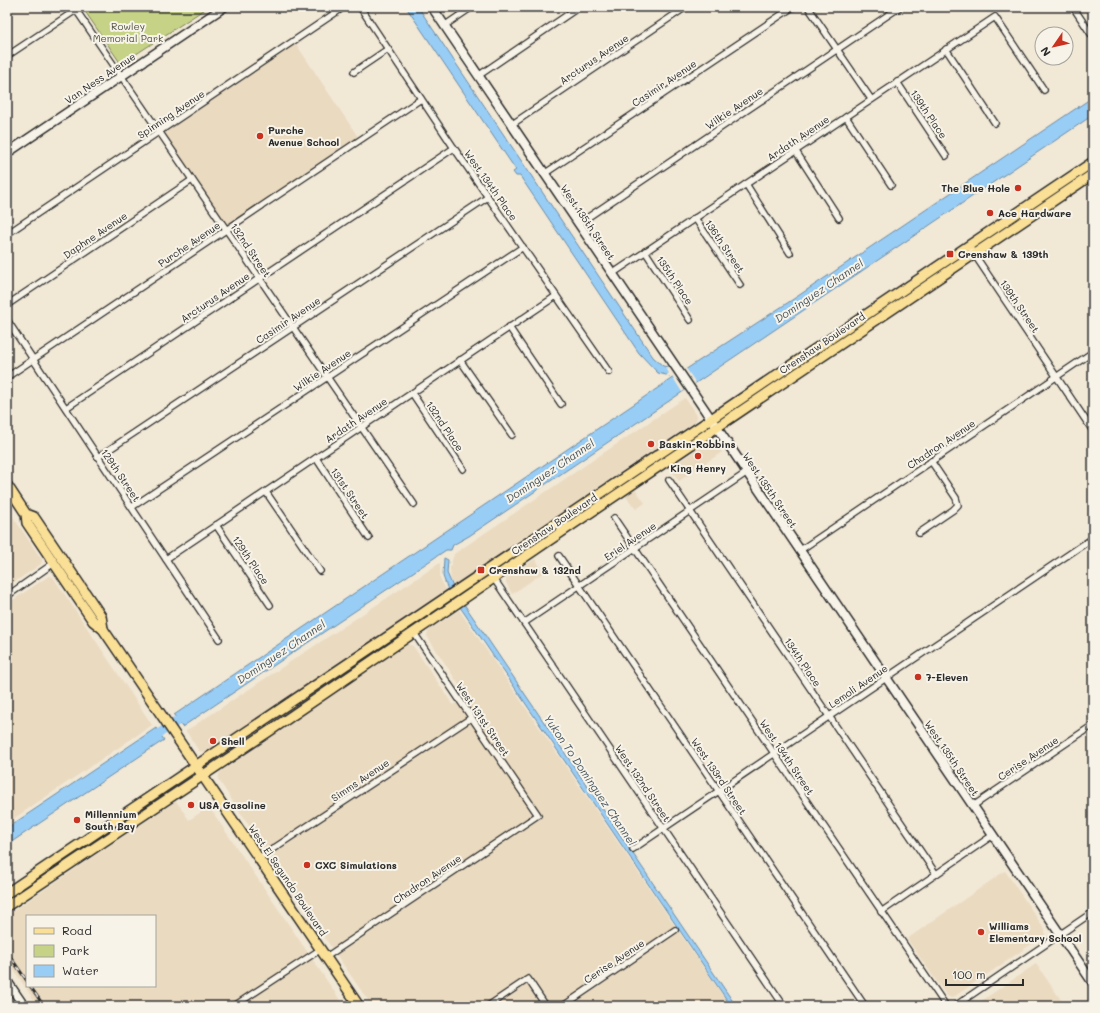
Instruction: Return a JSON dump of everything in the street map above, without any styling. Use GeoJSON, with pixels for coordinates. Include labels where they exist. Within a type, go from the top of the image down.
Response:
{"type":"FeatureCollection","features":[{"type":"Feature","properties":{"kind":"main road","name":"Crenshaw Boulevard"},"geometry":{"type":"LineString","coordinates":[[7,894],[1093,162]]}},
{"type":"Feature","properties":{"kind":"main road","name":"Crenshaw Boulevard"},"geometry":{"type":"LineString","coordinates":[[7,906],[1093,174]]}},
{"type":"Feature","properties":{"kind":"main road"},"geometry":{"type":"LineString","coordinates":[[873,310],[878,318]]}},
{"type":"Feature","properties":{"kind":"main road"},"geometry":{"type":"LineString","coordinates":[[776,376],[782,384]]}},
{"type":"Feature","properties":{"kind":"main road","name":"West El Segundo Boulevard"},"geometry":{"type":"LineString","coordinates":[[7,485],[26,514],[27,523],[54,563],[60,565],[359,1006]]}},
{"type":"Feature","properties":{"kind":"main road","name":"West El Segundo Boulevard"},"geometry":{"type":"LineString","coordinates":[[26,514],[34,517],[101,616],[103,629]]}},
{"type":"Feature","properties":{"kind":"main road"},"geometry":{"type":"LineString","coordinates":[[408,624],[414,633]]}},
{"type":"Feature","properties":{"kind":"street","name":"Van Ness Avenue"},"geometry":{"type":"LineString","coordinates":[[7,153],[224,7]]}},
{"type":"Feature","properties":{"kind":"street","name":"Spinning Avenue"},"geometry":{"type":"LineString","coordinates":[[7,234],[344,7]]}},
{"type":"Feature","properties":{"kind":"street","name":"West 134th Place"},"geometry":{"type":"LineString","coordinates":[[360,7],[454,148],[609,372]]}},
{"type":"Feature","properties":{"kind":"street","name":"West 135th Street"},"geometry":{"type":"LineString","coordinates":[[432,7],[716,429],[1093,983]]}},
{"type":"Feature","properties":{"kind":"street"},"geometry":{"type":"LineString","coordinates":[[444,26],[472,7]]}},
{"type":"Feature","properties":{"kind":"street"},"geometry":{"type":"LineString","coordinates":[[478,76],[579,7]]}},
{"type":"Feature","properties":{"kind":"street","name":"Arcturus Avenue"},"geometry":{"type":"LineString","coordinates":[[511,125],[686,7]]}},
{"type":"Feature","properties":{"kind":"street","name":"Casimir Avenue"},"geometry":{"type":"LineString","coordinates":[[544,174],[793,7]]}},
{"type":"Feature","properties":{"kind":"street"},"geometry":{"type":"LineString","coordinates":[[808,7],[871,100]]}},
{"type":"Feature","properties":{"kind":"street","name":"Wilkie Avenue"},"geometry":{"type":"LineString","coordinates":[[578,224],[900,7]]}},
{"type":"Feature","properties":{"kind":"street"},"geometry":{"type":"LineString","coordinates":[[1073,7],[1093,37]]}},
{"type":"Feature","properties":{"kind":"street","name":"132nd Street"},"geometry":{"type":"LineString","coordinates":[[75,8],[414,504]]}},
{"type":"Feature","properties":{"kind":"street"},"geometry":{"type":"LineString","coordinates":[[7,56],[75,8]]}},
{"type":"Feature","properties":{"kind":"street","name":"Ardath Avenue"},"geometry":{"type":"LineString","coordinates":[[612,274],[995,17],[1044,90]]}},
{"type":"Feature","properties":{"kind":"street"},"geometry":{"type":"LineString","coordinates":[[354,72],[388,49]]}},
{"type":"Feature","properties":{"kind":"street"},"geometry":{"type":"LineString","coordinates":[[946,49],[995,123]]}},
{"type":"Feature","properties":{"kind":"street","name":"139th Place"},"geometry":{"type":"LineString","coordinates":[[897,82],[946,156]]}},
{"type":"Feature","properties":{"kind":"street","name":"Purche Avenue"},"geometry":{"type":"LineString","coordinates":[[7,377],[422,99]]}},
{"type":"Feature","properties":{"kind":"street"},"geometry":{"type":"LineString","coordinates":[[846,117],[890,185]]}},
{"type":"Feature","properties":{"kind":"street","name":"Arcturus Avenue"},"geometry":{"type":"LineString","coordinates":[[66,408],[454,148]]}},
{"type":"Feature","properties":{"kind":"street"},"geometry":{"type":"LineString","coordinates":[[795,150],[839,218]]}},
{"type":"Feature","properties":{"kind":"street","name":"Daphne Avenue"},"geometry":{"type":"LineString","coordinates":[[7,305],[192,180]]}},
{"type":"Feature","properties":{"kind":"street"},"geometry":{"type":"LineString","coordinates":[[746,184],[790,252]]}},
{"type":"Feature","properties":{"kind":"street","name":"Casimir Avenue"},"geometry":{"type":"LineString","coordinates":[[98,457],[488,197]]}},
{"type":"Feature","properties":{"kind":"street","name":"136th Street"},"geometry":{"type":"LineString","coordinates":[[695,218],[740,285]]}},
{"type":"Feature","properties":{"kind":"street","name":"139th Street"},"geometry":{"type":"LineString","coordinates":[[968,245],[1093,430]]}},
{"type":"Feature","properties":{"kind":"street","name":"Wilkie Avenue"},"geometry":{"type":"LineString","coordinates":[[132,507],[523,247]]}},
{"type":"Feature","properties":{"kind":"street","name":"135th Place"},"geometry":{"type":"LineString","coordinates":[[645,251],[690,320]]}},
{"type":"Feature","properties":{"kind":"street","name":"Ardath Avenue"},"geometry":{"type":"LineString","coordinates":[[166,559],[556,296]]}},
{"type":"Feature","properties":{"kind":"street","name":"129th Street"},"geometry":{"type":"LineString","coordinates":[[7,320],[219,639]]}},
{"type":"Feature","properties":{"kind":"street"},"geometry":{"type":"LineString","coordinates":[[509,327],[561,404]]}},
{"type":"Feature","properties":{"kind":"street","name":"Chadron Avenue"},"geometry":{"type":"LineString","coordinates":[[799,551],[1093,352]]}},
{"type":"Feature","properties":{"kind":"street"},"geometry":{"type":"LineString","coordinates":[[460,360],[512,435]]}},
{"type":"Feature","properties":{"kind":"street","name":"132nd Place"},"geometry":{"type":"LineString","coordinates":[[412,393],[463,469]]}},
{"type":"Feature","properties":{"kind":"street","name":"131st Street"},"geometry":{"type":"LineString","coordinates":[[316,458],[369,538]]}},
{"type":"Feature","properties":{"kind":"street"},"geometry":{"type":"LineString","coordinates":[[919,533],[958,505],[956,498],[931,461]]}},
{"type":"Feature","properties":{"kind":"street","name":"Eriel Avenue"},"geometry":{"type":"LineString","coordinates":[[524,623],[746,473]]}},
{"type":"Feature","properties":{"kind":"street","name":"134th Place"},"geometry":{"type":"LineString","coordinates":[[669,480],[936,874]]}},
{"type":"Feature","properties":{"kind":"street"},"geometry":{"type":"LineString","coordinates":[[266,492],[320,571]]}},
{"type":"Feature","properties":{"kind":"street","name":"West 134th Street"},"geometry":{"type":"LineString","coordinates":[[614,518],[946,1006]]}},
{"type":"Feature","properties":{"kind":"street","name":"129th Place"},"geometry":{"type":"LineString","coordinates":[[216,525],[270,605]]}},
{"type":"Feature","properties":{"kind":"street","name":"Lemoli Avenue"},"geometry":{"type":"LineString","coordinates":[[633,849],[1093,538]]}},
{"type":"Feature","properties":{"kind":"street","name":"West 133rd Street"},"geometry":{"type":"LineString","coordinates":[[559,556],[865,1006]]}},
{"type":"Feature","properties":{"kind":"street"},"geometry":{"type":"LineString","coordinates":[[7,596],[54,563]]}},
{"type":"Feature","properties":{"kind":"street","name":"West 132nd Street"},"geometry":{"type":"LineString","coordinates":[[488,570],[784,1006]]}},
{"type":"Feature","properties":{"kind":"street","name":"West 131st Street"},"geometry":{"type":"LineString","coordinates":[[414,633],[538,815]]}},
{"type":"Feature","properties":{"kind":"street","name":"Simms Avenue"},"geometry":{"type":"LineString","coordinates":[[259,858],[471,718]]}},
{"type":"Feature","properties":{"kind":"street","name":"Cerise Avenue"},"geometry":{"type":"LineString","coordinates":[[973,806],[1093,725]]}},
{"type":"Feature","properties":{"kind":"street","name":"Chadron Avenue"},"geometry":{"type":"LineString","coordinates":[[326,957],[538,815]]}},
{"type":"Feature","properties":{"kind":"street"},"geometry":{"type":"LineString","coordinates":[[881,912],[993,835]]}},
{"type":"Feature","properties":{"kind":"street"},"geometry":{"type":"LineString","coordinates":[[956,1005],[1093,912]]}},
{"type":"Feature","properties":{"kind":"street","name":"Cerise Avenue"},"geometry":{"type":"LineString","coordinates":[[563,1006],[675,930]]}},
{"type":"Feature","properties":{"kind":"street"},"geometry":{"type":"LineString","coordinates":[[234,1006],[320,949]]}},
{"type":"Feature","properties":{"kind":"street"},"geometry":{"type":"LineString","coordinates":[[488,1006],[528,979],[546,1006]]}},
{"type":"Feature","properties":{"kind":"street"},"geometry":{"type":"LineString","coordinates":[[7,981],[24,1006]]}},
{"type":"Feature","properties":{"kind":"shaded area","name":"Purche Avenue School"},"geometry":{"type":"Polygon","coordinates":[[[294,41],[360,140],[226,230],[160,132],[294,41]]]}},
{"type":"Feature","properties":{"kind":"shaded area"},"geometry":{"type":"Polygon","coordinates":[[[685,398],[697,416],[696,421],[454,585],[451,580],[450,568],[454,554],[685,398]]]}},
{"type":"Feature","properties":{"kind":"shaded area"},"geometry":{"type":"Polygon","coordinates":[[[709,441],[714,442],[722,452],[679,481],[670,468],[709,441]]]}},
{"type":"Feature","properties":{"kind":"shaded area"},"geometry":{"type":"Polygon","coordinates":[[[632,485],[645,503],[636,509],[622,492],[632,485]]]}},
{"type":"Feature","properties":{"kind":"shaded area"},"geometry":{"type":"Polygon","coordinates":[[[7,508],[42,560],[41,564],[7,587],[7,508]]]}},
{"type":"Feature","properties":{"kind":"shaded area"},"geometry":{"type":"Polygon","coordinates":[[[535,559],[544,572],[512,594],[506,579],[535,559]]]}},
{"type":"Feature","properties":{"kind":"shaded area"},"geometry":{"type":"Polygon","coordinates":[[[440,563],[440,578],[446,590],[206,752],[199,751],[186,731],[440,563]]]}},
{"type":"Feature","properties":{"kind":"shaded area"},"geometry":{"type":"Polygon","coordinates":[[[49,576],[53,577],[152,725],[7,823],[7,604],[49,576]]]}},
{"type":"Feature","properties":{"kind":"shaded area"},"geometry":{"type":"Polygon","coordinates":[[[459,610],[730,1006],[372,1006],[302,905],[218,779],[220,772],[407,644],[413,646],[453,705],[467,697],[427,636],[428,631],[459,610]]]}},
{"type":"Feature","properties":{"kind":"shaded area"},"geometry":{"type":"Polygon","coordinates":[[[176,801],[189,820],[209,807],[344,1006],[38,1006],[7,960],[7,915],[176,801]]]}},
{"type":"Feature","properties":{"kind":"shaded area","name":"Williams Elementary School"},"geometry":{"type":"Polygon","coordinates":[[[1005,871],[1045,930],[1045,935],[952,998],[947,996],[907,939],[1005,871]]]}},
{"type":"Feature","properties":{"kind":"shaded area"},"geometry":{"type":"Polygon","coordinates":[[[1036,964],[1065,1006],[974,1006],[1036,964]]]}},
{"type":"Feature","properties":{"kind":"green space","name":"Rowley Memorial Park"},"geometry":{"type":"Polygon","coordinates":[[[82,7],[208,7],[121,64],[82,7]]]}},
{"type":"Feature","properties":{"kind":"water"},"geometry":{"type":"Polygon","coordinates":[[[406,7],[418,7],[653,357],[663,366],[685,370],[795,298],[1093,97],[1093,115],[469,536],[453,545],[451,550],[446,550],[182,727],[174,715],[674,377],[658,373],[639,353],[520,176],[516,176],[513,172],[516,170],[406,7]]]}},
{"type":"Feature","properties":{"kind":"water"},"geometry":{"type":"Polygon","coordinates":[[[444,558],[448,560],[447,573],[453,587],[448,590],[443,576],[444,558]]]}},
{"type":"Feature","properties":{"kind":"water"},"geometry":{"type":"Polygon","coordinates":[[[464,604],[736,1006],[731,1006],[460,607],[464,604]]]}},
{"type":"Feature","properties":{"kind":"water"},"geometry":{"type":"Polygon","coordinates":[[[156,728],[164,740],[7,845],[7,828],[156,728]]]}},
{"type":"Feature","properties":{"kind":"pier"},"geometry":{"type":"Polygon","coordinates":[[[665,367],[685,367],[696,383],[682,392],[672,376],[666,376],[669,373],[665,367]]]}},
{"type":"Feature","properties":{"kind":"waterway","name":"Dominguez Channel"},"geometry":{"type":"LineString","coordinates":[[149,740],[188,714]]}},
{"type":"Feature","properties":{"kind":"railway"},"geometry":{"type":"LineString","coordinates":[[7,952],[26,980]]}},
{"type":"Feature","properties":{"kind":"railway"},"geometry":{"type":"LineString","coordinates":[[31,987],[44,1006]]}},
{"type":"Feature","properties":{"kind":"place","name":"Purche Avenue School"},"geometry":{"type":"Point","coordinates":[260,136]}},
{"type":"Feature","properties":{"kind":"place","name":"The Blue Hole"},"geometry":{"type":"Point","coordinates":[1018,188]}},
{"type":"Feature","properties":{"kind":"place","name":"Ace Hardware"},"geometry":{"type":"Point","coordinates":[990,213]}},
{"type":"Feature","properties":{"kind":"place","name":"Crenshaw & 139th"},"geometry":{"type":"Point","coordinates":[950,254]}},
{"type":"Feature","properties":{"kind":"place","name":"Baskin-Robbins"},"geometry":{"type":"Point","coordinates":[651,444]}},
{"type":"Feature","properties":{"kind":"place","name":"King Henry"},"geometry":{"type":"Point","coordinates":[698,456]}},
{"type":"Feature","properties":{"kind":"place","name":"Crenshaw & 132nd"},"geometry":{"type":"Point","coordinates":[481,570]}},
{"type":"Feature","properties":{"kind":"place","name":"7-Eleven"},"geometry":{"type":"Point","coordinates":[918,677]}},
{"type":"Feature","properties":{"kind":"place","name":"Shell"},"geometry":{"type":"Point","coordinates":[213,741]}},
{"type":"Feature","properties":{"kind":"place","name":"USA Gasoline"},"geometry":{"type":"Point","coordinates":[191,805]}},
{"type":"Feature","properties":{"kind":"place","name":"Millennium South Bay"},"geometry":{"type":"Point","coordinates":[77,820]}},
{"type":"Feature","properties":{"kind":"place","name":"CXC Simulations"},"geometry":{"type":"Point","coordinates":[307,865]}},
{"type":"Feature","properties":{"kind":"place","name":"Williams Elementary School"},"geometry":{"type":"Point","coordinates":[981,932]}},
{"type":"Feature","properties":{"kind":"water label","name":"Yukon To Dominguez Channel"},"geometry":{"type":"Point","coordinates":[590,780]}}]}
